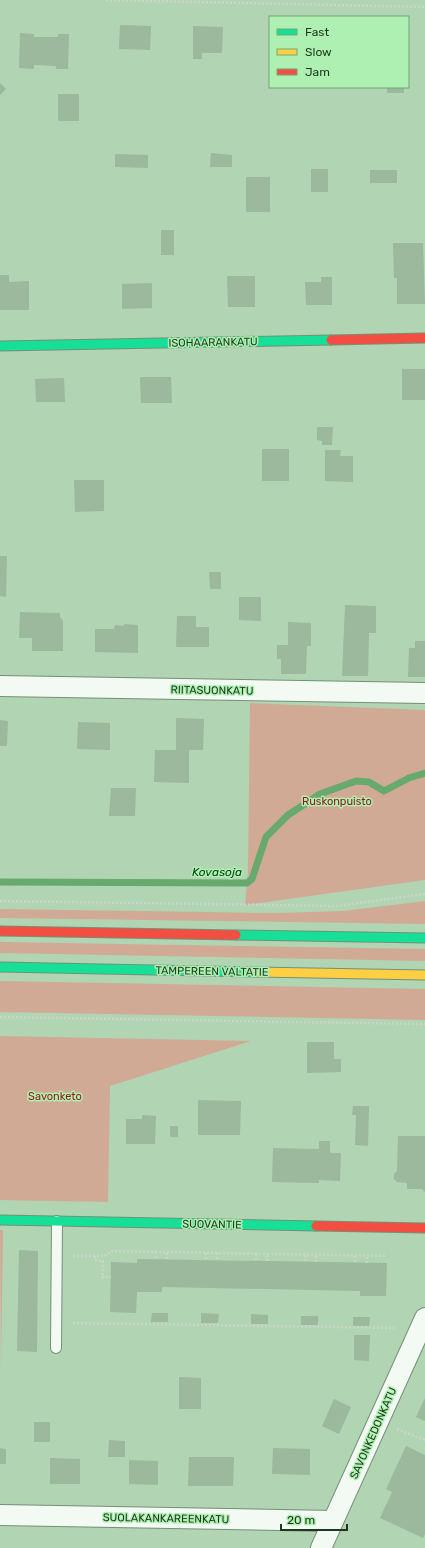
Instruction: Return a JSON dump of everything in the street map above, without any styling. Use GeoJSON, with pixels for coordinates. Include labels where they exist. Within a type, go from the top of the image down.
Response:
{"type":"FeatureCollection","features":[{"type":"Feature","properties":{"kind":"main road","name":"ISOHAARANKATU"},"geometry":{"type":"LineString","coordinates":[[0,346],[425,338]]}},
{"type":"Feature","properties":{"kind":"main road"},"geometry":{"type":"LineString","coordinates":[[0,931],[425,938]]}},
{"type":"Feature","properties":{"kind":"main road","name":"TAMPEREEN VALTATIE"},"geometry":{"type":"LineString","coordinates":[[0,967],[425,975]]}},
{"type":"Feature","properties":{"kind":"main road","name":"SUOVANTIE"},"geometry":{"type":"LineString","coordinates":[[0,1220],[425,1228]]}},
{"type":"Feature","properties":{"kind":"street","name":"RIITASUONKATU"},"geometry":{"type":"LineString","coordinates":[[0,686],[425,694]]}},
{"type":"Feature","properties":{"kind":"street","name":"SAVONKEDONKATU"},"geometry":{"type":"LineString","coordinates":[[321,1548],[425,1318]]}},
{"type":"Feature","properties":{"kind":"street","name":"SUOLAKANKAREENKATU"},"geometry":{"type":"LineString","coordinates":[[0,1515],[333,1521]]}},
{"type":"Feature","properties":{"kind":"lane"},"geometry":{"type":"LineString","coordinates":[[56,1221],[56,1348]]}},
{"type":"Feature","properties":{"kind":"path"},"geometry":{"type":"LineString","coordinates":[[106,0],[425,7]]}},
{"type":"Feature","properties":{"kind":"path"},"geometry":{"type":"LineString","coordinates":[[0,901],[336,906],[425,894]]}},
{"type":"Feature","properties":{"kind":"path"},"geometry":{"type":"LineString","coordinates":[[0,1017],[425,1024]]}},
{"type":"Feature","properties":{"kind":"path"},"geometry":{"type":"LineString","coordinates":[[56,1256],[105,1256],[112,1251],[386,1256]]}},
{"type":"Feature","properties":{"kind":"path"},"geometry":{"type":"LineString","coordinates":[[156,1252],[156,1259]]}},
{"type":"Feature","properties":{"kind":"path"},"geometry":{"type":"LineString","coordinates":[[167,1252],[167,1259]]}},
{"type":"Feature","properties":{"kind":"path"},"geometry":{"type":"LineString","coordinates":[[206,1253],[206,1260]]}},
{"type":"Feature","properties":{"kind":"path"},"geometry":{"type":"LineString","coordinates":[[217,1253],[217,1260]]}},
{"type":"Feature","properties":{"kind":"path"},"geometry":{"type":"LineString","coordinates":[[256,1254],[256,1261]]}},
{"type":"Feature","properties":{"kind":"path"},"geometry":{"type":"LineString","coordinates":[[267,1254],[267,1261]]}},
{"type":"Feature","properties":{"kind":"path"},"geometry":{"type":"LineString","coordinates":[[305,1255],[306,1262]]}},
{"type":"Feature","properties":{"kind":"path"},"geometry":{"type":"LineString","coordinates":[[316,1255],[316,1262]]}},
{"type":"Feature","properties":{"kind":"path"},"geometry":{"type":"LineString","coordinates":[[95,1256],[95,1260],[103,1260],[102,1277],[111,1277]]}},
{"type":"Feature","properties":{"kind":"path"},"geometry":{"type":"LineString","coordinates":[[355,1256],[356,1263]]}},
{"type":"Feature","properties":{"kind":"path"},"geometry":{"type":"LineString","coordinates":[[367,1256],[367,1263]]}},
{"type":"Feature","properties":{"kind":"path"},"geometry":{"type":"LineString","coordinates":[[56,1323],[386,1328]]}},
{"type":"Feature","properties":{"kind":"path"},"geometry":{"type":"LineString","coordinates":[[378,1421],[425,1440]]}},
{"type":"Feature","properties":{"kind":"green space","name":"Ruskonpuisto"},"geometry":{"type":"Polygon","coordinates":[[[250,703],[425,710],[425,880],[245,905],[248,871],[250,703]]]}},
{"type":"Feature","properties":{"kind":"green space"},"geometry":{"type":"Polygon","coordinates":[[[425,901],[425,924],[0,918],[0,909],[279,913],[343,911],[425,901]]]}},
{"type":"Feature","properties":{"kind":"green space"},"geometry":{"type":"Polygon","coordinates":[[[0,942],[425,949],[425,961],[0,953],[0,942]]]}},
{"type":"Feature","properties":{"kind":"green space"},"geometry":{"type":"Polygon","coordinates":[[[0,981],[425,989],[425,1020],[0,1012],[0,981]]]}},
{"type":"Feature","properties":{"kind":"green space","name":"Savonketo"},"geometry":{"type":"Polygon","coordinates":[[[0,1036],[251,1041],[110,1086],[108,1202],[0,1200],[0,1036]]]}},
{"type":"Feature","properties":{"kind":"green space"},"geometry":{"type":"Polygon","coordinates":[[[0,1230],[3,1230],[1,1368],[0,1230]]]}},
{"type":"Feature","properties":{"kind":"building"},"geometry":{"type":"Polygon","coordinates":[[[120,25],[151,26],[150,50],[119,49],[120,25]]]}},
{"type":"Feature","properties":{"kind":"building"},"geometry":{"type":"Polygon","coordinates":[[[193,26],[223,27],[222,53],[202,53],[202,59],[193,59],[193,26]]]}},
{"type":"Feature","properties":{"kind":"building"},"geometry":{"type":"Polygon","coordinates":[[[20,33],[34,34],[34,37],[58,37],[58,34],[69,34],[68,69],[56,69],[56,66],[34,65],[34,69],[19,68],[20,33]]]}},
{"type":"Feature","properties":{"kind":"building"},"geometry":{"type":"Polygon","coordinates":[[[0,83],[6,89],[0,95],[0,83]]]}},
{"type":"Feature","properties":{"kind":"building"},"geometry":{"type":"Polygon","coordinates":[[[387,88],[404,88],[404,93],[387,93],[387,88]]]}},
{"type":"Feature","properties":{"kind":"building"},"geometry":{"type":"Polygon","coordinates":[[[58,94],[79,94],[79,121],[58,121],[58,94]]]}},
{"type":"Feature","properties":{"kind":"building"},"geometry":{"type":"Polygon","coordinates":[[[211,153],[232,155],[232,167],[210,167],[211,153]]]}},
{"type":"Feature","properties":{"kind":"building"},"geometry":{"type":"Polygon","coordinates":[[[115,154],[148,155],[148,168],[115,167],[115,154]]]}},
{"type":"Feature","properties":{"kind":"building"},"geometry":{"type":"Polygon","coordinates":[[[311,169],[328,169],[328,192],[311,192],[311,169]]]}},
{"type":"Feature","properties":{"kind":"building"},"geometry":{"type":"Polygon","coordinates":[[[370,170],[397,170],[397,183],[370,183],[370,170]]]}},
{"type":"Feature","properties":{"kind":"building"},"geometry":{"type":"Polygon","coordinates":[[[246,177],[270,177],[270,212],[246,212],[246,177]]]}},
{"type":"Feature","properties":{"kind":"building"},"geometry":{"type":"Polygon","coordinates":[[[161,230],[174,230],[174,255],[161,255],[161,230]]]}},
{"type":"Feature","properties":{"kind":"building"},"geometry":{"type":"Polygon","coordinates":[[[393,243],[423,243],[425,304],[397,304],[397,278],[394,278],[393,243]]]}},
{"type":"Feature","properties":{"kind":"building"},"geometry":{"type":"Polygon","coordinates":[[[0,275],[9,275],[9,282],[29,281],[29,310],[0,310],[0,275]]]}},
{"type":"Feature","properties":{"kind":"building"},"geometry":{"type":"Polygon","coordinates":[[[227,276],[255,276],[255,307],[228,307],[227,276]]]}},
{"type":"Feature","properties":{"kind":"building"},"geometry":{"type":"Polygon","coordinates":[[[321,277],[332,277],[332,305],[306,305],[305,282],[321,282],[321,277]]]}},
{"type":"Feature","properties":{"kind":"building"},"geometry":{"type":"Polygon","coordinates":[[[152,283],[152,308],[122,309],[122,284],[152,283]]]}},
{"type":"Feature","properties":{"kind":"building"},"geometry":{"type":"Polygon","coordinates":[[[402,369],[425,369],[425,400],[402,400],[402,369]]]}},
{"type":"Feature","properties":{"kind":"building"},"geometry":{"type":"Polygon","coordinates":[[[140,377],[171,377],[172,403],[141,403],[140,377]]]}},
{"type":"Feature","properties":{"kind":"building"},"geometry":{"type":"Polygon","coordinates":[[[64,378],[65,402],[36,402],[35,379],[64,378]]]}},
{"type":"Feature","properties":{"kind":"building"},"geometry":{"type":"Polygon","coordinates":[[[317,427],[333,427],[332,445],[322,445],[322,441],[317,440],[317,427]]]}},
{"type":"Feature","properties":{"kind":"building"},"geometry":{"type":"Polygon","coordinates":[[[262,449],[289,449],[289,481],[262,481],[262,449]]]}},
{"type":"Feature","properties":{"kind":"building"},"geometry":{"type":"Polygon","coordinates":[[[325,450],[341,450],[340,456],[353,456],[353,482],[325,481],[325,450]]]}},
{"type":"Feature","properties":{"kind":"building"},"geometry":{"type":"Polygon","coordinates":[[[74,480],[104,480],[104,511],[75,512],[74,480]]]}},
{"type":"Feature","properties":{"kind":"building"},"geometry":{"type":"Polygon","coordinates":[[[0,556],[7,556],[6,597],[0,596],[0,556]]]}},
{"type":"Feature","properties":{"kind":"building"},"geometry":{"type":"Polygon","coordinates":[[[209,572],[221,572],[221,589],[210,589],[209,572]]]}},
{"type":"Feature","properties":{"kind":"building"},"geometry":{"type":"Polygon","coordinates":[[[239,597],[261,597],[261,621],[239,620],[239,597]]]}},
{"type":"Feature","properties":{"kind":"building"},"geometry":{"type":"Polygon","coordinates":[[[345,605],[376,606],[376,633],[369,633],[368,676],[342,676],[345,605]]]}},
{"type":"Feature","properties":{"kind":"building"},"geometry":{"type":"Polygon","coordinates":[[[20,612],[60,613],[60,617],[63,621],[63,651],[32,651],[32,638],[19,638],[20,612]]]}},
{"type":"Feature","properties":{"kind":"building"},"geometry":{"type":"Polygon","coordinates":[[[177,616],[196,616],[196,627],[209,627],[209,647],[176,647],[177,616]]]}},
{"type":"Feature","properties":{"kind":"building"},"geometry":{"type":"Polygon","coordinates":[[[288,622],[311,623],[311,646],[307,646],[306,674],[281,674],[281,659],[277,659],[277,645],[288,645],[288,622]]]}},
{"type":"Feature","properties":{"kind":"building"},"geometry":{"type":"Polygon","coordinates":[[[124,624],[138,625],[138,653],[95,652],[95,629],[114,629],[115,625],[124,626],[124,624]]]}},
{"type":"Feature","properties":{"kind":"building"},"geometry":{"type":"Polygon","coordinates":[[[415,641],[425,641],[425,677],[408,677],[409,648],[415,648],[415,641]]]}},
{"type":"Feature","properties":{"kind":"building"},"geometry":{"type":"Polygon","coordinates":[[[176,718],[204,719],[203,750],[189,750],[189,783],[154,782],[155,750],[176,750],[176,718]]]}},
{"type":"Feature","properties":{"kind":"building"},"geometry":{"type":"Polygon","coordinates":[[[0,720],[8,721],[7,746],[0,746],[0,720]]]}},
{"type":"Feature","properties":{"kind":"building"},"geometry":{"type":"Polygon","coordinates":[[[78,722],[110,723],[110,750],[77,749],[78,722]]]}},
{"type":"Feature","properties":{"kind":"building"},"geometry":{"type":"Polygon","coordinates":[[[111,788],[136,788],[135,816],[109,816],[111,788]]]}},
{"type":"Feature","properties":{"kind":"building"},"geometry":{"type":"Polygon","coordinates":[[[307,1042],[334,1042],[334,1059],[341,1059],[341,1072],[307,1073],[307,1042]]]}},
{"type":"Feature","properties":{"kind":"building"},"geometry":{"type":"Polygon","coordinates":[[[198,1100],[241,1101],[240,1135],[198,1135],[198,1100]]]}},
{"type":"Feature","properties":{"kind":"building"},"geometry":{"type":"Polygon","coordinates":[[[353,1106],[369,1106],[368,1146],[355,1145],[356,1115],[352,1115],[353,1106]]]}},
{"type":"Feature","properties":{"kind":"building"},"geometry":{"type":"Polygon","coordinates":[[[142,1115],[156,1116],[155,1144],[126,1144],[126,1119],[142,1119],[142,1115]]]}},
{"type":"Feature","properties":{"kind":"building"},"geometry":{"type":"Polygon","coordinates":[[[170,1126],[178,1126],[178,1137],[170,1137],[170,1126]]]}},
{"type":"Feature","properties":{"kind":"building"},"geometry":{"type":"Polygon","coordinates":[[[398,1136],[425,1136],[425,1192],[422,1189],[407,1189],[407,1183],[397,1182],[394,1179],[394,1174],[397,1171],[398,1136]]]}},
{"type":"Feature","properties":{"kind":"building"},"geometry":{"type":"Polygon","coordinates":[[[319,1141],[330,1141],[330,1153],[341,1153],[340,1181],[319,1180],[319,1183],[272,1182],[273,1148],[319,1149],[319,1141]]]}},
{"type":"Feature","properties":{"kind":"building"},"geometry":{"type":"Polygon","coordinates":[[[19,1250],[38,1251],[37,1352],[17,1351],[19,1250]]]}},
{"type":"Feature","properties":{"kind":"building"},"geometry":{"type":"Polygon","coordinates":[[[137,1259],[387,1263],[386,1296],[360,1296],[360,1291],[162,1287],[162,1292],[137,1292],[136,1313],[110,1312],[111,1262],[137,1263],[137,1259]]]}},
{"type":"Feature","properties":{"kind":"building"},"geometry":{"type":"Polygon","coordinates":[[[152,1313],[168,1313],[168,1322],[151,1322],[152,1313]]]}},
{"type":"Feature","properties":{"kind":"building"},"geometry":{"type":"Polygon","coordinates":[[[201,1313],[219,1314],[218,1323],[201,1323],[201,1313]]]}},
{"type":"Feature","properties":{"kind":"building"},"geometry":{"type":"Polygon","coordinates":[[[251,1314],[268,1315],[268,1324],[251,1324],[251,1314]]]}},
{"type":"Feature","properties":{"kind":"building"},"geometry":{"type":"Polygon","coordinates":[[[301,1316],[318,1316],[318,1325],[301,1325],[301,1316]]]}},
{"type":"Feature","properties":{"kind":"building"},"geometry":{"type":"Polygon","coordinates":[[[353,1317],[370,1317],[369,1326],[353,1326],[353,1317]]]}},
{"type":"Feature","properties":{"kind":"building"},"geometry":{"type":"Polygon","coordinates":[[[354,1335],[370,1335],[369,1361],[354,1360],[354,1335]]]}},
{"type":"Feature","properties":{"kind":"building"},"geometry":{"type":"Polygon","coordinates":[[[179,1377],[201,1378],[201,1409],[179,1409],[179,1377]]]}},
{"type":"Feature","properties":{"kind":"building"},"geometry":{"type":"Polygon","coordinates":[[[425,1398],[425,1421],[416,1417],[425,1398]]]}},
{"type":"Feature","properties":{"kind":"building"},"geometry":{"type":"Polygon","coordinates":[[[334,1399],[351,1407],[339,1434],[322,1426],[334,1399]]]}},
{"type":"Feature","properties":{"kind":"building"},"geometry":{"type":"Polygon","coordinates":[[[34,1422],[50,1422],[50,1442],[34,1442],[34,1422]]]}},
{"type":"Feature","properties":{"kind":"building"},"geometry":{"type":"Polygon","coordinates":[[[109,1440],[125,1441],[125,1457],[108,1457],[109,1440]]]}},
{"type":"Feature","properties":{"kind":"building"},"geometry":{"type":"Polygon","coordinates":[[[406,1446],[425,1455],[425,1534],[423,1538],[380,1518],[392,1492],[386,1489],[406,1446]]]}},
{"type":"Feature","properties":{"kind":"building"},"geometry":{"type":"Polygon","coordinates":[[[0,1448],[6,1449],[6,1464],[0,1464],[0,1448]]]}},
{"type":"Feature","properties":{"kind":"building"},"geometry":{"type":"Polygon","coordinates":[[[273,1448],[310,1449],[310,1475],[272,1474],[273,1448]]]}},
{"type":"Feature","properties":{"kind":"building"},"geometry":{"type":"Polygon","coordinates":[[[189,1457],[234,1457],[233,1486],[188,1486],[189,1457]]]}},
{"type":"Feature","properties":{"kind":"building"},"geometry":{"type":"Polygon","coordinates":[[[50,1458],[80,1459],[80,1484],[50,1484],[50,1458]]]}},
{"type":"Feature","properties":{"kind":"building"},"geometry":{"type":"Polygon","coordinates":[[[129,1460],[158,1461],[158,1485],[129,1484],[129,1460]]]}},
{"type":"Feature","properties":{"kind":"waterway","name":"Kovasoja"},"geometry":{"type":"LineString","coordinates":[[0,882],[247,883],[252,879],[266,837],[288,815],[320,794],[356,781],[369,782],[384,791],[409,778],[425,773]]}},
{"type":"Feature","properties":{"kind":"traffic: fast"},"geometry":{"type":"LineString","coordinates":[[0,346],[331,340]]}},
{"type":"Feature","properties":{"kind":"traffic: fast"},"geometry":{"type":"LineString","coordinates":[[236,935],[425,938]]}},
{"type":"Feature","properties":{"kind":"traffic: fast"},"geometry":{"type":"LineString","coordinates":[[0,967],[256,972]]}},
{"type":"Feature","properties":{"kind":"traffic: fast"},"geometry":{"type":"LineString","coordinates":[[0,1220],[316,1226]]}},
{"type":"Feature","properties":{"kind":"traffic: slow"},"geometry":{"type":"LineString","coordinates":[[256,972],[425,975]]}},
{"type":"Feature","properties":{"kind":"traffic: jam"},"geometry":{"type":"LineString","coordinates":[[331,340],[425,338]]}},
{"type":"Feature","properties":{"kind":"traffic: jam"},"geometry":{"type":"LineString","coordinates":[[0,931],[236,935]]}},
{"type":"Feature","properties":{"kind":"traffic: jam"},"geometry":{"type":"LineString","coordinates":[[316,1226],[425,1228]]}}]}
